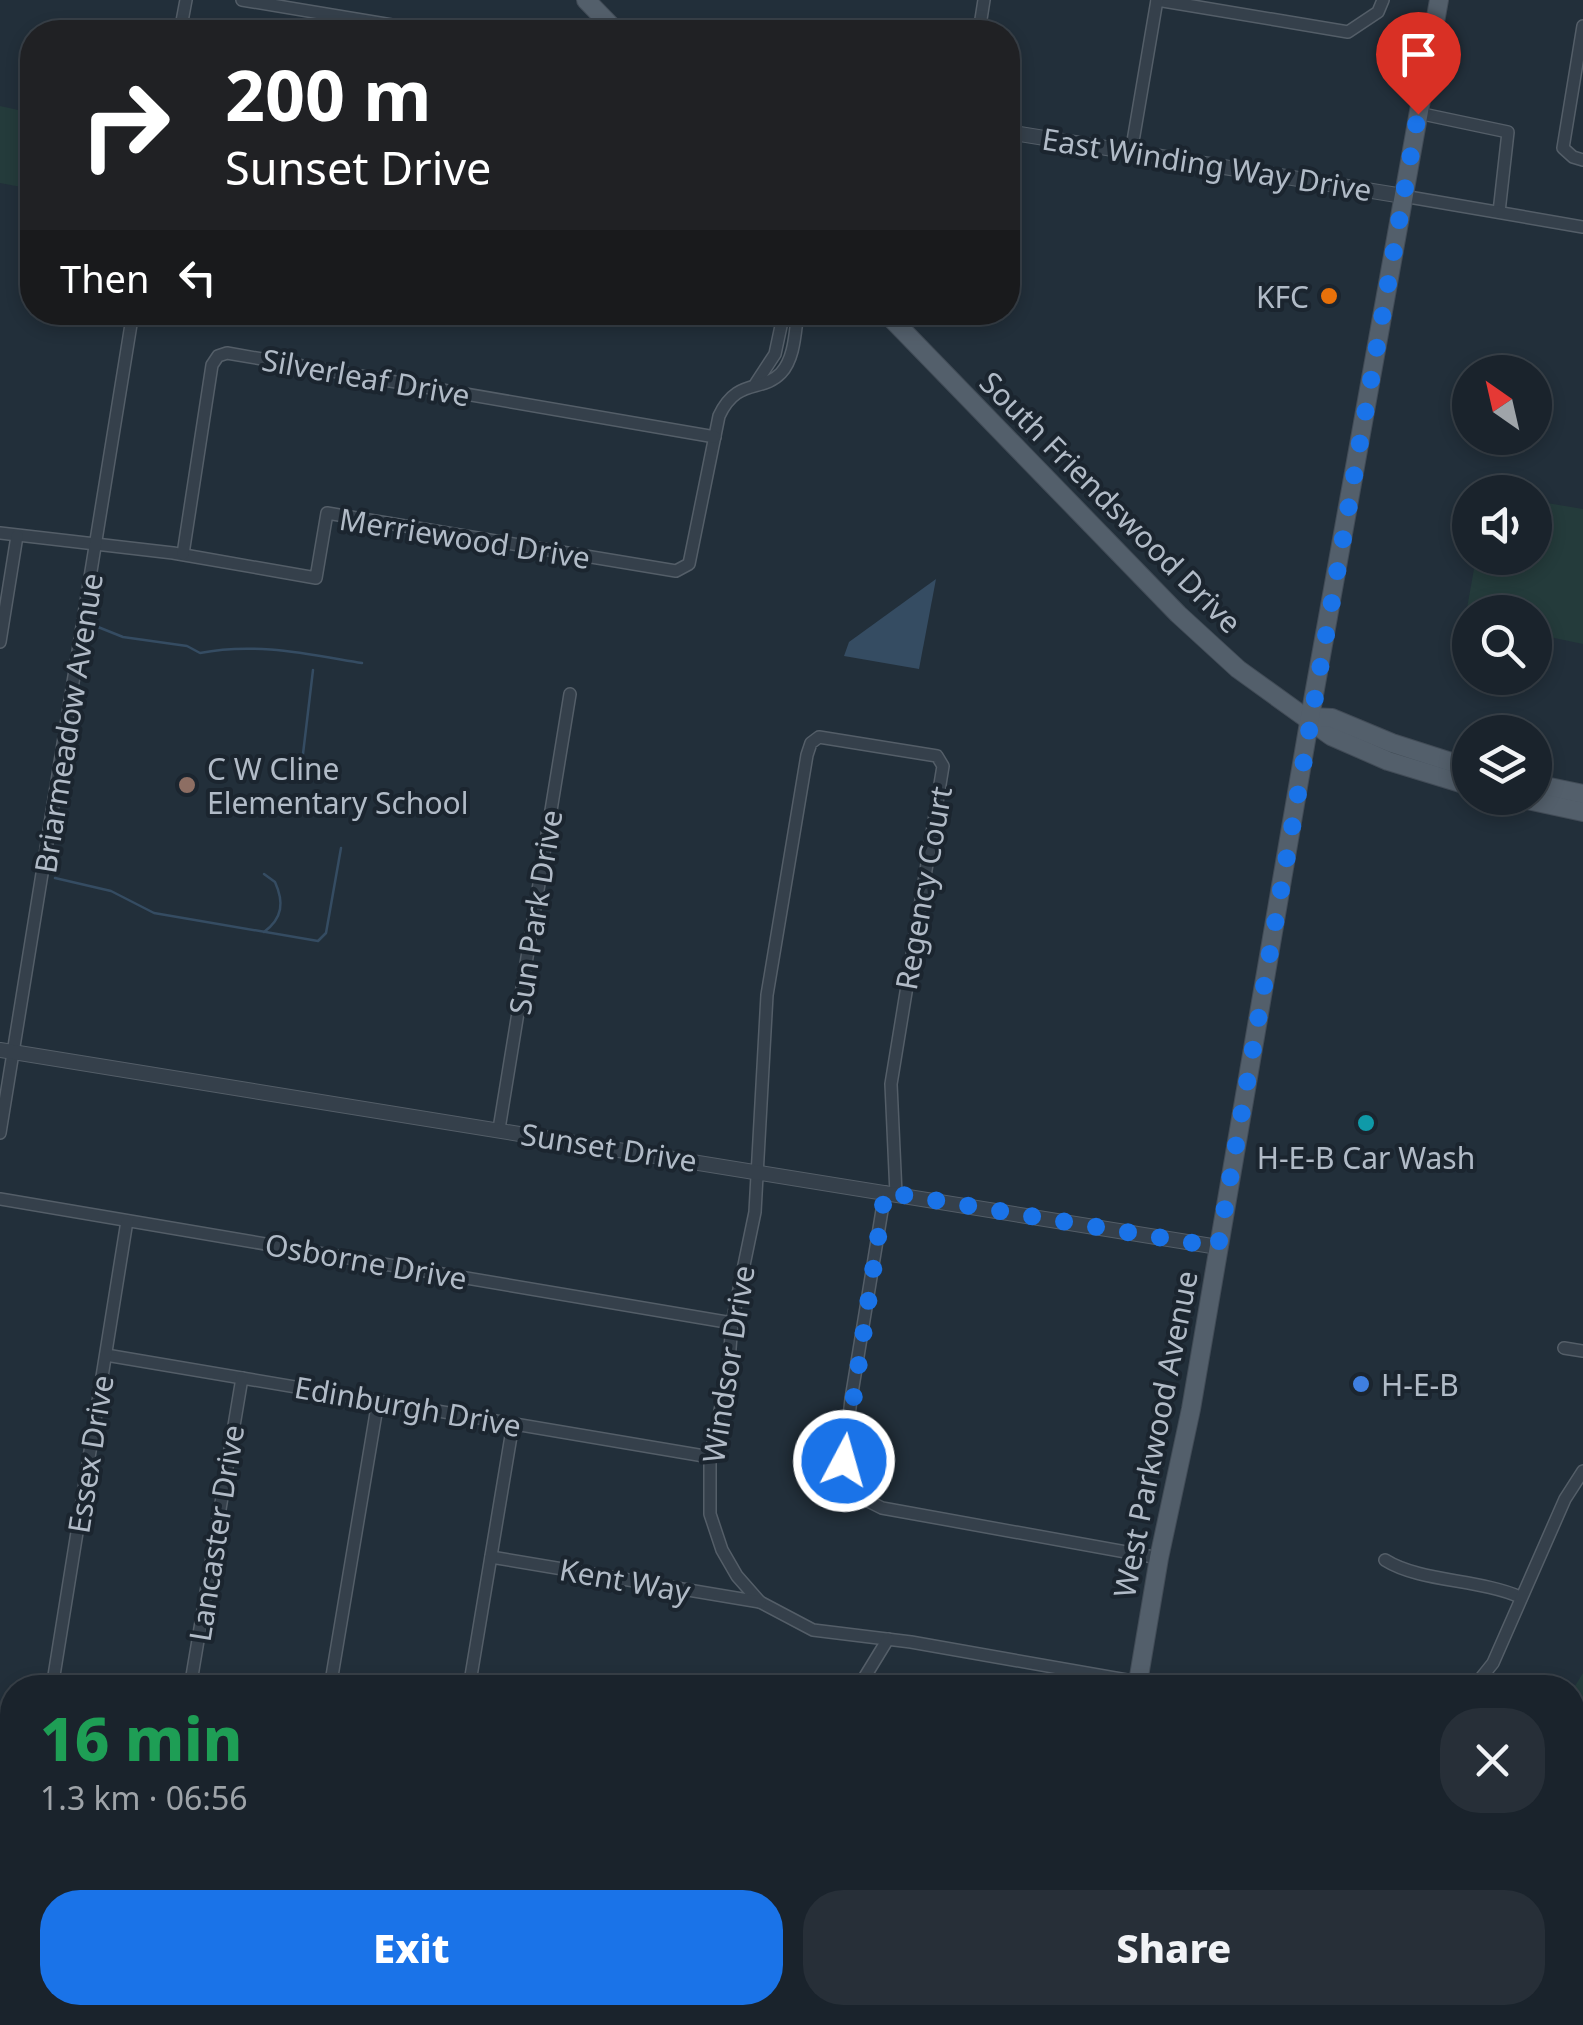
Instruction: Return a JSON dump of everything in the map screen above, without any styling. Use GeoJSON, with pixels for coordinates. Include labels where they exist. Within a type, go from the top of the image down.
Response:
{"type":"FeatureCollection","features":[{"type":"Feature","properties":{"kind":"main road"},"geometry":{"type":"LineString","coordinates":[[586,0],[603,20]]}},
{"type":"Feature","properties":{"kind":"main road","name":"West Parkwood Avenue"},"geometry":{"type":"LineString","coordinates":[[1140,1675],[1191,1409],[1439,0]]}},
{"type":"Feature","properties":{"kind":"main road","name":"South Friendswood Drive"},"geometry":{"type":"LineString","coordinates":[[898,325],[1181,617],[1238,668],[1332,736],[1388,761],[1452,781]]}},
{"type":"Feature","properties":{"kind":"main road","name":"South Friendswood Drive"},"geometry":{"type":"LineString","coordinates":[[1310,717],[1332,718],[1452,762]]}},
{"type":"Feature","properties":{"kind":"main road"},"geometry":{"type":"LineString","coordinates":[[1552,788],[1583,794]]}},
{"type":"Feature","properties":{"kind":"main road"},"geometry":{"type":"LineString","coordinates":[[1552,805],[1583,812]]}},
{"type":"Feature","properties":{"kind":"street"},"geometry":{"type":"LineString","coordinates":[[242,0],[362,20]]}},
{"type":"Feature","properties":{"kind":"street"},"geometry":{"type":"LineString","coordinates":[[1131,153],[1157,0],[1348,32],[1378,12],[1383,0]]}},
{"type":"Feature","properties":{"kind":"street"},"geometry":{"type":"LineString","coordinates":[[1583,26],[1563,148],[1572,157],[1583,160]]}},
{"type":"Feature","properties":{"kind":"street"},"geometry":{"type":"LineString","coordinates":[[1418,114],[1508,132],[1499,212]]}},
{"type":"Feature","properties":{"kind":"street","name":"East Winding Way Drive"},"geometry":{"type":"LineString","coordinates":[[1020,134],[1583,227]]}},
{"type":"Feature","properties":{"kind":"street","name":"Briarmeadow Avenue"},"geometry":{"type":"LineString","coordinates":[[0,1133],[7,1051],[131,325]]}},
{"type":"Feature","properties":{"kind":"street"},"geometry":{"type":"LineString","coordinates":[[756,383],[776,354],[782,325]]}},
{"type":"Feature","properties":{"kind":"street"},"geometry":{"type":"LineString","coordinates":[[715,436],[724,404],[735,394],[770,381],[782,372],[791,356],[796,325]]}},
{"type":"Feature","properties":{"kind":"street","name":"Silverleaf Drive"},"geometry":{"type":"LineString","coordinates":[[183,554],[212,365],[218,356],[227,354],[715,436]]}},
{"type":"Feature","properties":{"kind":"street","name":"Merriewood Drive"},"geometry":{"type":"LineString","coordinates":[[0,533],[183,554],[316,578],[327,513],[667,570],[684,568],[691,558],[715,436]]}},
{"type":"Feature","properties":{"kind":"street"},"geometry":{"type":"LineString","coordinates":[[0,642],[17,536]]}},
{"type":"Feature","properties":{"kind":"street","name":"Sun Park Drive"},"geometry":{"type":"LineString","coordinates":[[499,1130],[570,694]]}},
{"type":"Feature","properties":{"kind":"street","name":"Regency Court"},"geometry":{"type":"LineString","coordinates":[[802,786],[806,755],[811,742],[819,737],[937,756],[943,766],[890,1084],[891,1193],[844,1461],[866,1500],[882,1508],[1160,1558]]}},
{"type":"Feature","properties":{"kind":"street","name":"Windsor Drive"},"geometry":{"type":"LineString","coordinates":[[802,786],[767,995],[755,1212],[710,1458],[710,1514],[722,1550],[737,1576],[760,1602],[814,1630],[888,1639],[1084,1675]]}},
{"type":"Feature","properties":{"kind":"street","name":"Sunset Drive"},"geometry":{"type":"LineString","coordinates":[[7,1051],[1218,1247]]}},
{"type":"Feature","properties":{"kind":"street","name":"Osborne Drive"},"geometry":{"type":"LineString","coordinates":[[0,1200],[732,1323]]}},
{"type":"Feature","properties":{"kind":"street","name":"Essex Drive"},"geometry":{"type":"LineString","coordinates":[[54,1675],[127,1221]]}},
{"type":"Feature","properties":{"kind":"street"},"geometry":{"type":"LineString","coordinates":[[1564,1348],[1583,1351]]}},
{"type":"Feature","properties":{"kind":"street","name":"Edinburgh Drive"},"geometry":{"type":"LineString","coordinates":[[106,1355],[710,1458]]}},
{"type":"Feature","properties":{"kind":"street","name":"Lancaster Drive"},"geometry":{"type":"LineString","coordinates":[[192,1675],[242,1378]]}},
{"type":"Feature","properties":{"kind":"street"},"geometry":{"type":"LineString","coordinates":[[332,1675],[378,1401]]}},
{"type":"Feature","properties":{"kind":"street"},"geometry":{"type":"LineString","coordinates":[[472,1675],[513,1424]]}},
{"type":"Feature","properties":{"kind":"street"},"geometry":{"type":"LineString","coordinates":[[1483,1675],[1493,1663],[1572,1485],[1583,1471]]}},
{"type":"Feature","properties":{"kind":"street","name":"Kent Way"},"geometry":{"type":"LineString","coordinates":[[491,1557],[760,1602]]}},
{"type":"Feature","properties":{"kind":"street"},"geometry":{"type":"LineString","coordinates":[[1386,1560],[1407,1570],[1488,1586],[1520,1597]]}},
{"type":"Feature","properties":{"kind":"street"},"geometry":{"type":"LineString","coordinates":[[866,1675],[888,1639]]}},
{"type":"Feature","properties":{"kind":"green space"},"geometry":{"type":"Polygon","coordinates":[[[0,106],[20,110],[20,187],[0,183],[0,106]]]}},
{"type":"Feature","properties":{"kind":"green space"},"geometry":{"type":"Polygon","coordinates":[[[1552,504],[1583,509],[1583,644],[1552,638],[1552,595],[1469,595],[1473,575],[1552,575],[1552,504]]]}},
{"type":"Feature","properties":{"kind":"water"},"geometry":{"type":"Polygon","coordinates":[[[936,579],[919,669],[844,656],[849,642],[936,579]]]}},
{"type":"Feature","properties":{"kind":"waterway"},"geometry":{"type":"LineString","coordinates":[[98,627],[123,637],[187,646],[200,653],[261,649],[362,663]]}},
{"type":"Feature","properties":{"kind":"waterway"},"geometry":{"type":"LineString","coordinates":[[303,754],[313,670]]}},
{"type":"Feature","properties":{"kind":"waterway"},"geometry":{"type":"LineString","coordinates":[[55,878],[111,891],[154,913],[318,941],[326,933],[341,848]]}},
{"type":"Feature","properties":{"kind":"waterway"},"geometry":{"type":"LineString","coordinates":[[264,874],[275,882],[280,896],[278,915],[264,932]]}},
{"type":"Feature","properties":{"kind":"place","name":"KFC"},"geometry":{"type":"Point","coordinates":[1329,296]}},
{"type":"Feature","properties":{"kind":"place","name":"C W Cline Elementary School"},"geometry":{"type":"Point","coordinates":[187,785]}},
{"type":"Feature","properties":{"kind":"place","name":"H-E-B Car Wash"},"geometry":{"type":"Point","coordinates":[1366,1123]}},
{"type":"Feature","properties":{"kind":"place","name":"H-E-B"},"geometry":{"type":"Point","coordinates":[1361,1384]}},
{"type":"Feature","properties":{"kind":"route"},"geometry":{"type":"LineString","coordinates":[[844,1461],[885,1192],[1218,1247],[1418,114]]}}]}
